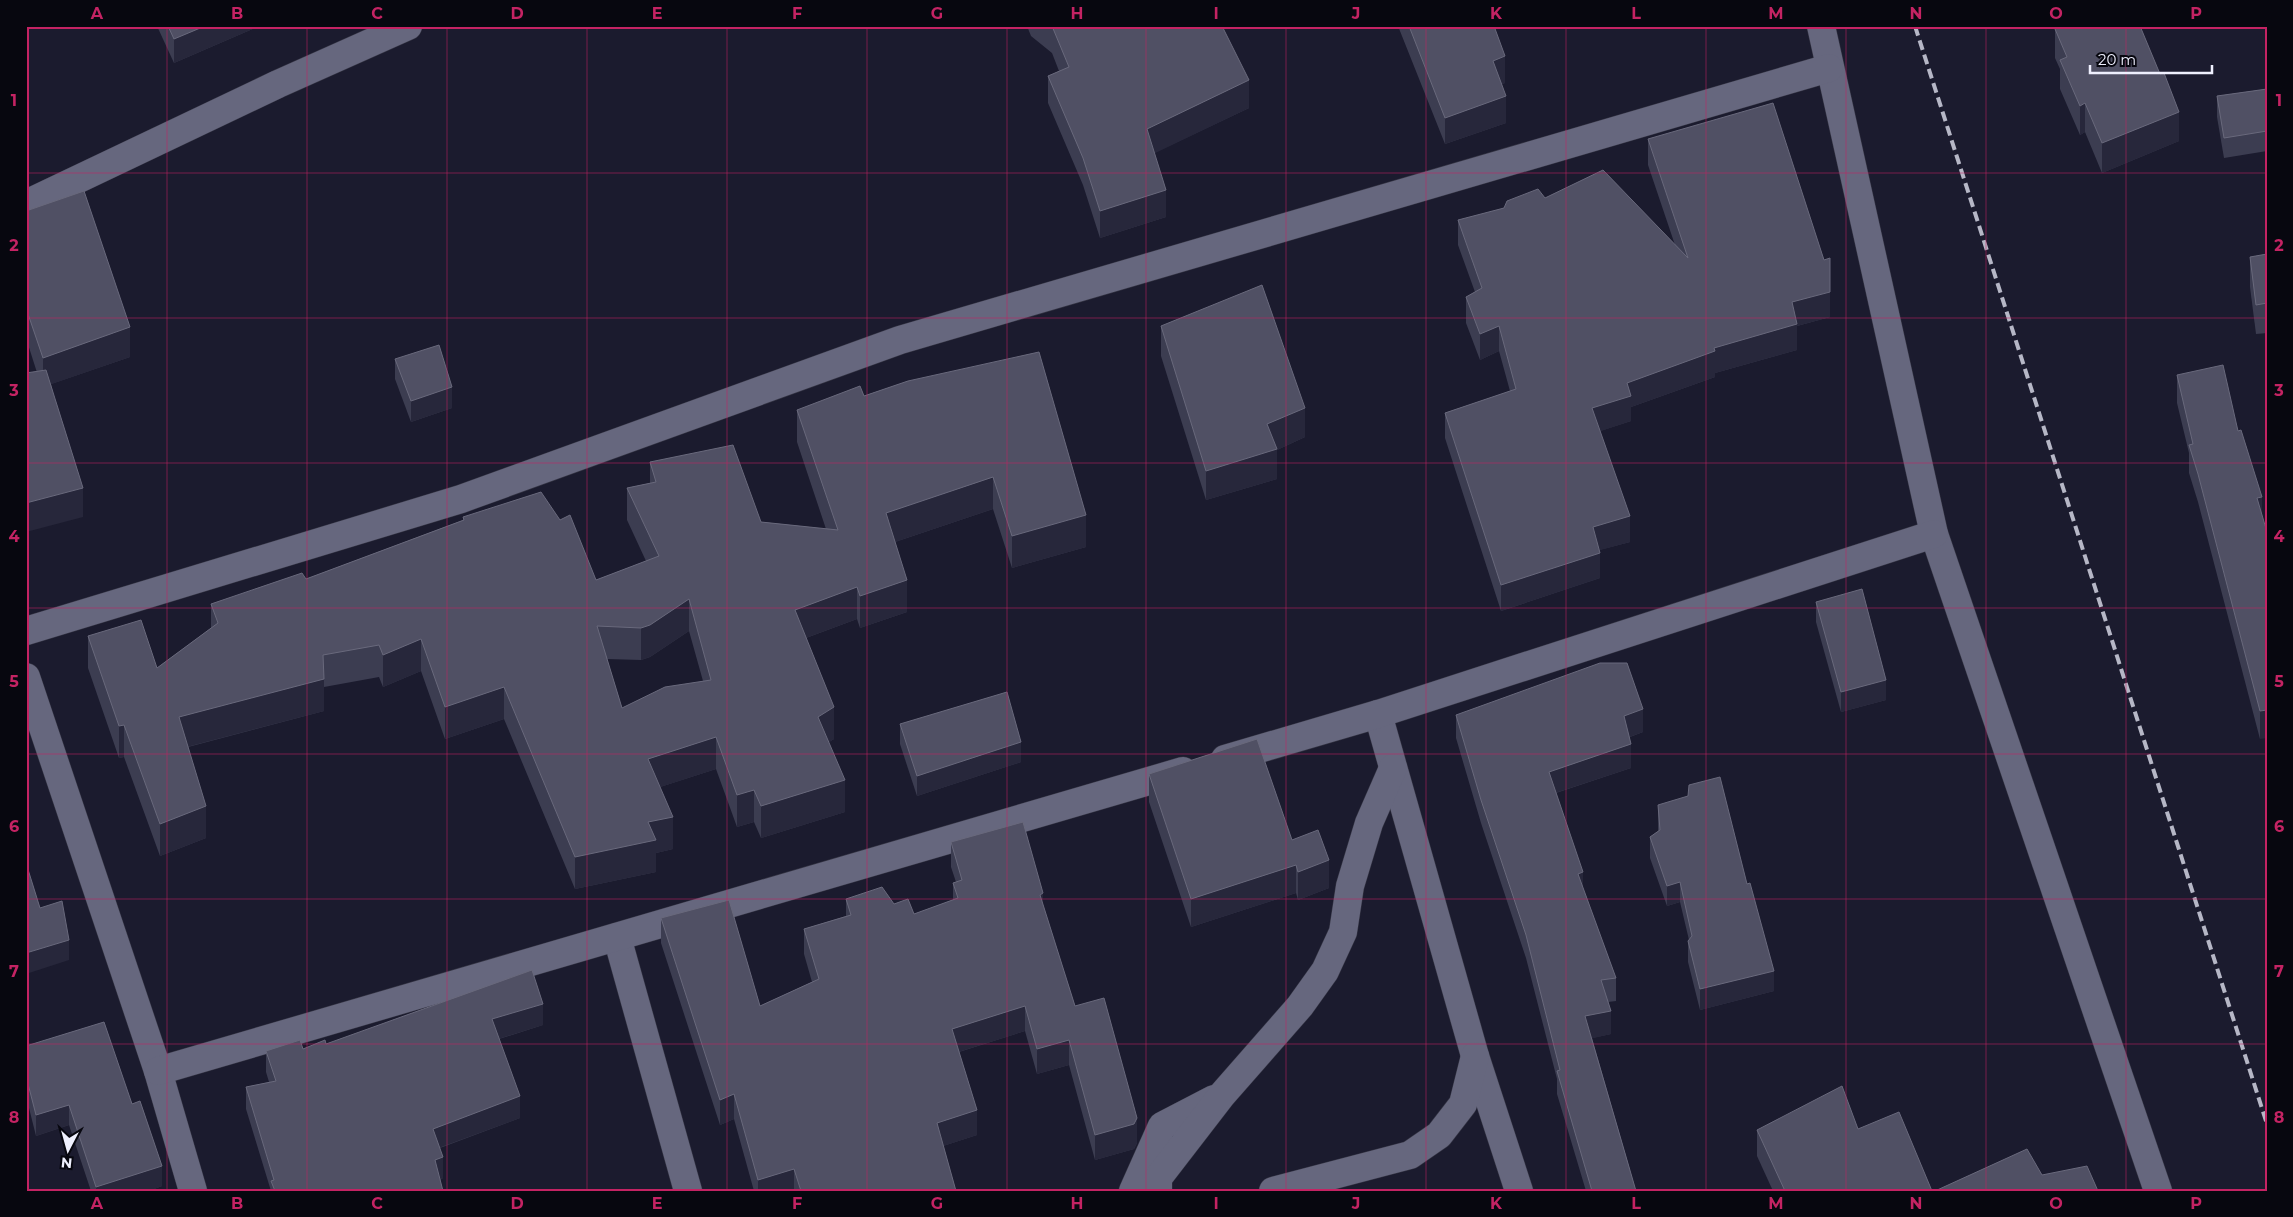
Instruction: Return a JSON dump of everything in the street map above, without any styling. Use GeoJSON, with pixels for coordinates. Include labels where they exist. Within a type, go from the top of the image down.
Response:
{"type":"FeatureCollection","features":[{"type":"Feature","properties":{"kind":"street"},"geometry":{"type":"LineString","coordinates":[[26,204],[278,84],[408,26]]}},
{"type":"Feature","properties":{"kind":"street"},"geometry":{"type":"LineString","coordinates":[[1821,26],[1934,534],[2158,1191]]}},
{"type":"Feature","properties":{"kind":"street"},"geometry":{"type":"LineString","coordinates":[[26,631],[461,499],[900,340],[1829,68]]}},
{"type":"Feature","properties":{"kind":"street"},"geometry":{"type":"LineString","coordinates":[[158,1071],[1378,714],[1934,534]]}},
{"type":"Feature","properties":{"kind":"street"},"geometry":{"type":"LineString","coordinates":[[27,680],[158,1071],[192,1191]]}},
{"type":"Feature","properties":{"kind":"street"},"geometry":{"type":"LineString","coordinates":[[1378,714],[1475,1056],[1519,1191]]}},
{"type":"Feature","properties":{"kind":"street"},"geometry":{"type":"LineString","coordinates":[[1158,1191],[1158,1178],[1222,1095],[1300,1006],[1325,971],[1343,932],[1350,886],[1369,823],[1393,768]]}},
{"type":"Feature","properties":{"kind":"street"},"geometry":{"type":"LineString","coordinates":[[617,937],[688,1191]]}},
{"type":"Feature","properties":{"kind":"street"},"geometry":{"type":"LineString","coordinates":[[1273,1191],[1410,1155],[1439,1135],[1463,1104],[1475,1056]]}},
{"type":"Feature","properties":{"kind":"street"},"geometry":{"type":"LineString","coordinates":[[1132,1191],[1162,1126],[1222,1095]]}},
{"type":"Feature","properties":{"kind":"building"},"geometry":{"type":"Polygon","coordinates":[[[168,26],[205,26],[174,39],[168,26]]]}},
{"type":"Feature","properties":{"kind":"building"},"geometry":{"type":"Polygon","coordinates":[[[1052,26],[1222,26],[1249,80],[1147,129],[1166,190],[1100,211],[1083,158],[1048,76],[1069,67],[1052,26]]]}},
{"type":"Feature","properties":{"kind":"building"},"geometry":{"type":"Polygon","coordinates":[[[1409,26],[1494,26],[1505,56],[1493,61],[1506,96],[1445,118],[1409,26]]]}},
{"type":"Feature","properties":{"kind":"building"},"geometry":{"type":"Polygon","coordinates":[[[2061,26],[2140,26],[2160,74],[2164,73],[2179,112],[2102,143],[2085,103],[2080,106],[2060,60],[2067,57],[2055,29],[2061,26]]]}},
{"type":"Feature","properties":{"kind":"building"},"geometry":{"type":"Polygon","coordinates":[[[2267,89],[2267,131],[2224,138],[2217,96],[2267,89]]]}},
{"type":"Feature","properties":{"kind":"building"},"geometry":{"type":"Polygon","coordinates":[[[1773,103],[1824,260],[1830,258],[1830,292],[1792,302],[1797,324],[1714,348],[1715,351],[1627,383],[1631,396],[1592,408],[1630,516],[1593,527],[1600,553],[1501,585],[1445,413],[1516,389],[1499,326],[1480,334],[1466,297],[1482,288],[1458,220],[1504,208],[1507,201],[1538,189],[1545,198],[1603,170],[1688,258],[1648,139],[1773,103]]]}},
{"type":"Feature","properties":{"kind":"building"},"geometry":{"type":"Polygon","coordinates":[[[84,191],[130,327],[43,358],[26,308],[26,211],[84,191]]]}},
{"type":"Feature","properties":{"kind":"building"},"geometry":{"type":"Polygon","coordinates":[[[2267,254],[2267,303],[2256,305],[2250,257],[2267,254]]]}},
{"type":"Feature","properties":{"kind":"building"},"geometry":{"type":"Polygon","coordinates":[[[1262,285],[1305,408],[1267,424],[1277,449],[1206,471],[1161,326],[1262,285]]]}},
{"type":"Feature","properties":{"kind":"building"},"geometry":{"type":"Polygon","coordinates":[[[439,345],[452,387],[411,401],[395,359],[439,345]]]}},
{"type":"Feature","properties":{"kind":"building"},"geometry":{"type":"Polygon","coordinates":[[[1039,352],[1086,515],[1012,536],[993,477],[886,513],[907,580],[860,596],[857,587],[795,610],[834,707],[818,717],[845,780],[761,806],[754,790],[737,795],[716,737],[648,759],[673,817],[648,822],[656,840],[575,857],[504,687],[445,707],[421,639],[383,655],[379,645],[323,655],[324,679],[179,717],[206,806],[160,824],[124,725],[119,726],[88,636],[141,620],[157,668],[218,623],[211,604],[302,573],[306,579],[464,520],[463,517],[541,492],[560,520],[570,515],[596,580],[659,556],[627,488],[656,482],[650,462],[733,445],[761,522],[838,530],[797,410],[860,386],[864,396],[908,381],[1039,352]],[[689,599],[650,625],[641,628],[597,626],[622,708],[665,687],[711,680],[689,599]]]}},
{"type":"Feature","properties":{"kind":"building"},"geometry":{"type":"Polygon","coordinates":[[[2223,365],[2238,431],[2241,430],[2262,497],[2257,498],[2267,532],[2267,710],[2260,711],[2189,445],[2193,444],[2177,375],[2223,365]]]}},
{"type":"Feature","properties":{"kind":"building"},"geometry":{"type":"Polygon","coordinates":[[[46,370],[83,488],[26,503],[26,373],[46,370]]]}},
{"type":"Feature","properties":{"kind":"building"},"geometry":{"type":"Polygon","coordinates":[[[1862,589],[1886,680],[1841,692],[1816,602],[1862,589]]]}},
{"type":"Feature","properties":{"kind":"building"},"geometry":{"type":"Polygon","coordinates":[[[1600,663],[1627,663],[1643,709],[1624,716],[1631,744],[1549,772],[1583,872],[1578,874],[1616,978],[1601,980],[1611,1011],[1585,1016],[1636,1191],[1592,1191],[1557,1071],[1560,1070],[1526,935],[1481,800],[1456,715],[1600,663]]]}},
{"type":"Feature","properties":{"kind":"building"},"geometry":{"type":"Polygon","coordinates":[[[1007,692],[1021,742],[917,776],[900,724],[1007,692]]]}},
{"type":"Feature","properties":{"kind":"building"},"geometry":{"type":"Polygon","coordinates":[[[1257,739],[1292,840],[1318,830],[1329,860],[1298,872],[1296,865],[1191,899],[1149,774],[1257,739]]]}},
{"type":"Feature","properties":{"kind":"building"},"geometry":{"type":"Polygon","coordinates":[[[1720,777],[1747,884],[1750,883],[1774,971],[1700,989],[1688,941],[1692,936],[1680,882],[1667,886],[1650,837],[1660,830],[1658,805],[1688,796],[1689,785],[1720,777]]]}},
{"type":"Feature","properties":{"kind":"building"},"geometry":{"type":"Polygon","coordinates":[[[1023,822],[1043,893],[1040,895],[1075,1006],[1104,998],[1137,1118],[1134,1124],[1095,1135],[1069,1040],[1037,1049],[1025,1006],[952,1029],[977,1110],[937,1123],[956,1191],[801,1191],[794,1169],[758,1180],[734,1094],[720,1100],[661,918],[729,900],[760,1006],[819,979],[804,929],[851,915],[846,899],[882,887],[894,904],[908,899],[914,914],[958,898],[953,883],[962,880],[951,842],[1023,822]]]}},
{"type":"Feature","properties":{"kind":"building"},"geometry":{"type":"Polygon","coordinates":[[[26,863],[40,908],[62,901],[69,940],[26,953],[26,863]]]}},
{"type":"Feature","properties":{"kind":"building"},"geometry":{"type":"Polygon","coordinates":[[[532,970],[543,1004],[492,1019],[520,1096],[433,1129],[443,1157],[435,1160],[443,1191],[275,1191],[271,1181],[274,1180],[246,1087],[276,1081],[266,1051],[300,1040],[303,1049],[325,1040],[326,1044],[532,970]]]}},
{"type":"Feature","properties":{"kind":"building"},"geometry":{"type":"Polygon","coordinates":[[[104,1022],[132,1104],[140,1101],[162,1166],[96,1187],[69,1105],[36,1115],[26,1076],[26,1046],[104,1022]]]}},
{"type":"Feature","properties":{"kind":"building"},"geometry":{"type":"Polygon","coordinates":[[[1842,1086],[1858,1129],[1899,1112],[1932,1191],[1785,1191],[1757,1130],[1842,1086]]]}},
{"type":"Feature","properties":{"kind":"building"},"geometry":{"type":"Polygon","coordinates":[[[2027,1149],[2042,1175],[2087,1166],[2098,1191],[1935,1191],[2027,1149]]]}},
{"type":"Feature","properties":{"kind":"railway"},"geometry":{"type":"LineString","coordinates":[[1915,26],[2267,1124]]}}]}
